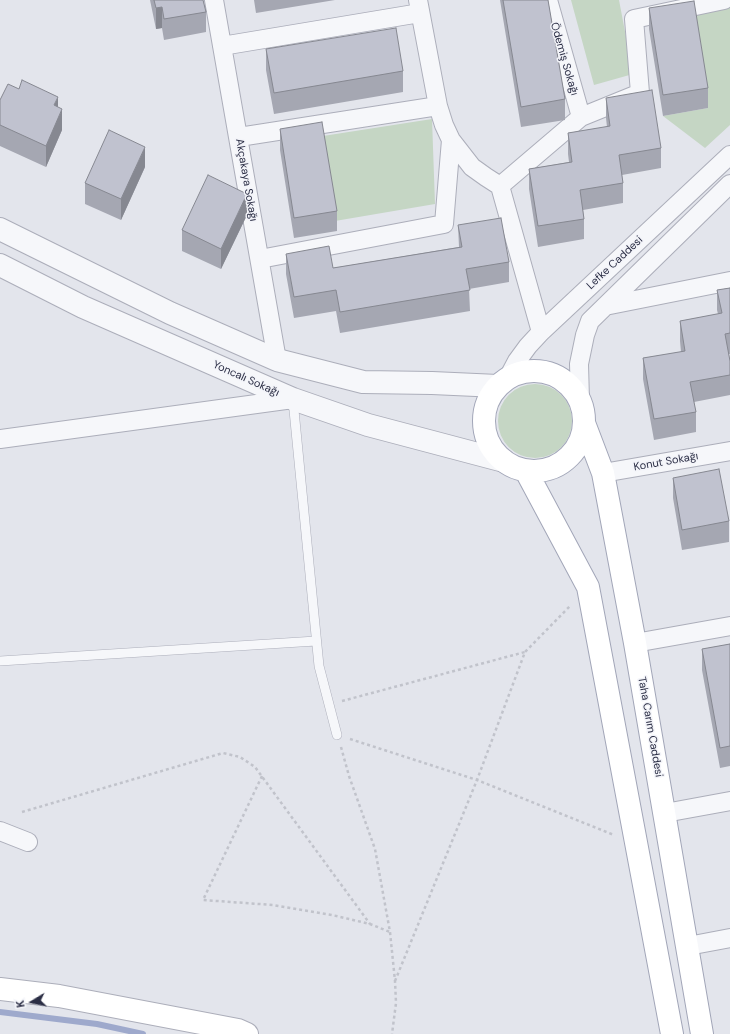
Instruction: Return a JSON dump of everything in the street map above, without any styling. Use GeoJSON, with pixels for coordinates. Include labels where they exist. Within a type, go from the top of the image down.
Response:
{"type":"FeatureCollection","features":[{"type":"Feature","properties":{"kind":"main road"},"geometry":{"type":"LineString","coordinates":[[543,371],[554,375],[565,381],[574,389],[580,400],[584,411],[582,436],[578,447],[561,464],[550,469],[526,471],[514,467],[504,461],[495,452],[489,442],[485,431],[484,418],[486,407],[491,395],[503,382],[519,373],[543,371]]}},
{"type":"Feature","properties":{"kind":"main road","name":"Taha Carım Caddesi"},"geometry":{"type":"LineString","coordinates":[[584,423],[603,473],[635,643],[702,1034]]}},
{"type":"Feature","properties":{"kind":"main road"},"geometry":{"type":"LineString","coordinates":[[526,471],[588,587],[672,1034]]}},
{"type":"Feature","properties":{"kind":"main road"},"geometry":{"type":"LineString","coordinates":[[0,989],[59,996],[238,1030],[247,1034]]}},
{"type":"Feature","properties":{"kind":"street","name":"Akçakaya Sokağı"},"geometry":{"type":"LineString","coordinates":[[214,0],[277,360]]}},
{"type":"Feature","properties":{"kind":"street","name":"Ödemiş Sokağı"},"geometry":{"type":"LineString","coordinates":[[548,0],[581,117]]}},
{"type":"Feature","properties":{"kind":"street"},"geometry":{"type":"LineString","coordinates":[[500,186],[581,117],[640,93],[634,18],[686,4],[724,0]]}},
{"type":"Feature","properties":{"kind":"street"},"geometry":{"type":"LineString","coordinates":[[222,46],[419,7],[438,106],[444,125],[451,140],[472,167],[486,178],[500,186],[541,332]]}},
{"type":"Feature","properties":{"kind":"street"},"geometry":{"type":"LineString","coordinates":[[238,137],[438,106]]}},
{"type":"Feature","properties":{"kind":"street"},"geometry":{"type":"LineString","coordinates":[[260,259],[444,224],[451,140]]}},
{"type":"Feature","properties":{"kind":"street","name":"Lefke Caddesi"},"geometry":{"type":"LineString","coordinates":[[503,382],[521,356],[541,332],[730,155]]}},
{"type":"Feature","properties":{"kind":"street"},"geometry":{"type":"LineString","coordinates":[[580,400],[579,364],[585,335],[590,322],[730,184]]}},
{"type":"Feature","properties":{"kind":"street"},"geometry":{"type":"LineString","coordinates":[[0,229],[170,313],[277,360],[363,382],[503,382]]}},
{"type":"Feature","properties":{"kind":"street","name":"Yoncalı Sokağı"},"geometry":{"type":"LineString","coordinates":[[0,265],[83,307],[293,399],[368,425],[504,461]]}},
{"type":"Feature","properties":{"kind":"street"},"geometry":{"type":"LineString","coordinates":[[605,306],[730,281]]}},
{"type":"Feature","properties":{"kind":"street"},"geometry":{"type":"LineString","coordinates":[[0,439],[293,399]]}},
{"type":"Feature","properties":{"kind":"street","name":"Konut Sokağı"},"geometry":{"type":"LineString","coordinates":[[603,473],[730,451]]}},
{"type":"Feature","properties":{"kind":"street"},"geometry":{"type":"LineString","coordinates":[[635,643],[730,626]]}},
{"type":"Feature","properties":{"kind":"street"},"geometry":{"type":"LineString","coordinates":[[664,813],[730,801]]}},
{"type":"Feature","properties":{"kind":"street"},"geometry":{"type":"LineString","coordinates":[[0,831],[28,842]]}},
{"type":"Feature","properties":{"kind":"street"},"geometry":{"type":"LineString","coordinates":[[688,946],[730,938]]}},
{"type":"Feature","properties":{"kind":"lane"},"geometry":{"type":"LineString","coordinates":[[293,399],[319,666],[338,735]]}},
{"type":"Feature","properties":{"kind":"lane"},"geometry":{"type":"LineString","coordinates":[[0,661],[316,641]]}},
{"type":"Feature","properties":{"kind":"path"},"geometry":{"type":"LineString","coordinates":[[395,981],[477,780],[525,652],[588,587]]}},
{"type":"Feature","properties":{"kind":"path"},"geometry":{"type":"LineString","coordinates":[[329,704],[525,652]]}},
{"type":"Feature","properties":{"kind":"path"},"geometry":{"type":"LineString","coordinates":[[338,735],[477,780],[636,844]]}},
{"type":"Feature","properties":{"kind":"path"},"geometry":{"type":"LineString","coordinates":[[338,735],[349,776],[376,849],[390,932],[395,981],[396,1003],[392,1034]]}},
{"type":"Feature","properties":{"kind":"path"},"geometry":{"type":"LineString","coordinates":[[22,812],[224,753],[240,757],[256,767],[370,924]]}},
{"type":"Feature","properties":{"kind":"path"},"geometry":{"type":"LineString","coordinates":[[262,776],[203,900],[273,905],[332,915],[370,924],[390,932]]}},
{"type":"Feature","properties":{"kind":"green space"},"geometry":{"type":"Polygon","coordinates":[[[571,0],[619,0],[633,74],[594,85],[571,0]]]}},
{"type":"Feature","properties":{"kind":"green space"},"geometry":{"type":"Polygon","coordinates":[[[730,0],[730,125],[705,148],[663,116],[708,108],[693,3],[730,0]]]}},
{"type":"Feature","properties":{"kind":"green space"},"geometry":{"type":"Polygon","coordinates":[[[432,119],[435,204],[335,221],[323,136],[432,119]]]}},
{"type":"Feature","properties":{"kind":"green space"},"geometry":{"type":"Polygon","coordinates":[[[535,384],[556,390],[566,400],[572,421],[566,442],[556,452],[535,458],[514,452],[504,442],[498,421],[504,400],[514,390],[535,384]]]}},
{"type":"Feature","properties":{"kind":"building"},"geometry":{"type":"Polygon","coordinates":[[[154,0],[203,0],[206,12],[164,19],[162,7],[156,8],[154,0]]]}},
{"type":"Feature","properties":{"kind":"building"},"geometry":{"type":"Polygon","coordinates":[[[503,0],[548,0],[565,99],[521,107],[503,0]]]}},
{"type":"Feature","properties":{"kind":"building"},"geometry":{"type":"Polygon","coordinates":[[[694,1],[708,88],[663,95],[649,8],[694,1]]]}},
{"type":"Feature","properties":{"kind":"building"},"geometry":{"type":"Polygon","coordinates":[[[396,28],[403,71],[274,93],[266,49],[396,28]]]}},
{"type":"Feature","properties":{"kind":"building"},"geometry":{"type":"Polygon","coordinates":[[[22,80],[58,97],[54,105],[62,109],[46,146],[0,125],[0,100],[8,84],[19,89],[22,80]]]}},
{"type":"Feature","properties":{"kind":"building"},"geometry":{"type":"Polygon","coordinates":[[[652,90],[661,148],[619,155],[623,183],[580,190],[584,219],[538,226],[529,169],[572,162],[568,133],[610,126],[606,98],[652,90]]]}},
{"type":"Feature","properties":{"kind":"building"},"geometry":{"type":"Polygon","coordinates":[[[322,122],[337,211],[294,218],[280,129],[322,122]]]}},
{"type":"Feature","properties":{"kind":"building"},"geometry":{"type":"Polygon","coordinates":[[[109,130],[145,147],[121,199],[85,183],[109,130]]]}},
{"type":"Feature","properties":{"kind":"building"},"geometry":{"type":"Polygon","coordinates":[[[208,175],[247,194],[221,249],[182,230],[208,175]]]}},
{"type":"Feature","properties":{"kind":"building"},"geometry":{"type":"Polygon","coordinates":[[[501,218],[509,262],[466,269],[470,290],[340,312],[336,290],[294,297],[286,254],[329,246],[333,268],[462,247],[458,225],[501,218]]]}},
{"type":"Feature","properties":{"kind":"building"},"geometry":{"type":"Polygon","coordinates":[[[730,288],[730,333],[725,334],[730,361],[730,375],[690,382],[696,412],[654,419],[643,358],[685,351],[680,321],[722,313],[717,290],[730,288]]]}},
{"type":"Feature","properties":{"kind":"building"},"geometry":{"type":"Polygon","coordinates":[[[719,469],[729,521],[682,530],[673,478],[719,469]]]}},
{"type":"Feature","properties":{"kind":"building"},"geometry":{"type":"Polygon","coordinates":[[[730,644],[730,746],[720,748],[702,649],[730,644]]]}},
{"type":"Feature","properties":{"kind":"waterway"},"geometry":{"type":"LineString","coordinates":[[0,1012],[97,1024],[143,1034]]}}]}
